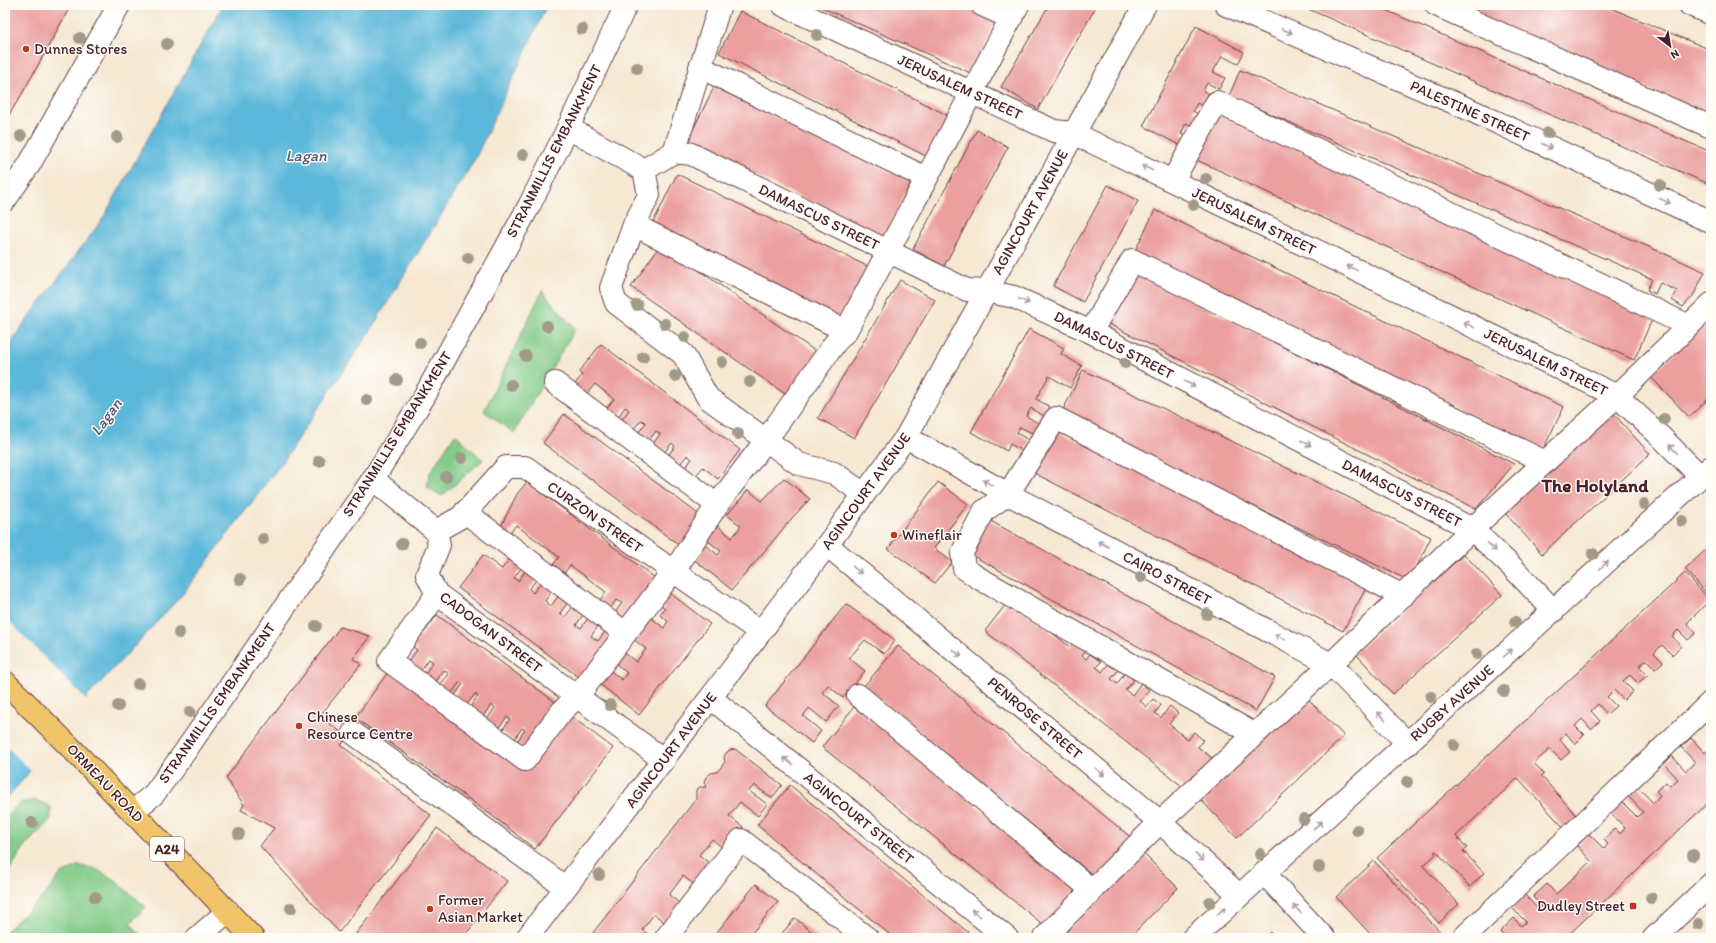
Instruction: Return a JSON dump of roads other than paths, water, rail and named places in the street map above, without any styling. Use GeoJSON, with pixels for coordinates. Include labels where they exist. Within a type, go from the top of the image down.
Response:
{"type":"FeatureCollection","features":[{"type":"Feature","properties":{"kind":"main road","name":"ORMEAU ROAD"},"geometry":{"type":"LineString","coordinates":[[5,682],[82,759],[253,938]]}},
{"type":"Feature","properties":{"kind":"street"},"geometry":{"type":"LineString","coordinates":[[5,200],[29,164],[118,5]]}},
{"type":"Feature","properties":{"kind":"street","name":"STRANMILLIS EMBANKMENT"},"geometry":{"type":"LineString","coordinates":[[132,812],[154,794],[184,753],[373,479],[424,397],[529,206],[568,128],[626,5]]}},
{"type":"Feature","properties":{"kind":"street"},"geometry":{"type":"LineString","coordinates":[[644,170],[674,152],[720,5]]}},
{"type":"Feature","properties":{"kind":"street","name":"JERUSALEM STREET"},"geometry":{"type":"LineString","coordinates":[[783,5],[1054,131],[1073,133],[1173,180],[1269,229],[1617,396],[1660,436],[1706,472]]}},
{"type":"Feature","properties":{"kind":"street"},"geometry":{"type":"LineString","coordinates":[[437,594],[389,661],[525,760],[562,710],[577,697],[680,562],[717,505],[766,440],[835,343],[846,331],[1015,12],[982,5]]}},
{"type":"Feature","properties":{"kind":"street","name":"AGINCOURT AVENUE"},"geometry":{"type":"LineString","coordinates":[[527,938],[827,545],[906,437],[1145,5]]}},
{"type":"Feature","properties":{"kind":"street","name":"PALESTINE STREET"},"geometry":{"type":"LineString","coordinates":[[1226,5],[1261,12],[1711,222]]}},
{"type":"Feature","properties":{"kind":"street"},"geometry":{"type":"LineString","coordinates":[[1436,5],[1711,127]]}},
{"type":"Feature","properties":{"kind":"street"},"geometry":{"type":"LineString","coordinates":[[1690,5],[1711,14]]}},
{"type":"Feature","properties":{"kind":"street"},"geometry":{"type":"LineString","coordinates":[[700,67],[926,178]]}},
{"type":"Feature","properties":{"kind":"street"},"geometry":{"type":"LineString","coordinates":[[1173,180],[1217,102],[1689,326]]}},
{"type":"Feature","properties":{"kind":"street"},"geometry":{"type":"LineString","coordinates":[[568,128],[644,170],[649,194],[634,225],[611,288],[616,303],[683,354],[708,398],[799,464],[834,473],[864,494]]}},
{"type":"Feature","properties":{"kind":"street","name":"DAMASCUS STREET"},"geometry":{"type":"LineString","coordinates":[[674,152],[691,154],[968,290],[986,291],[1014,297],[1091,332],[1472,529],[1513,568],[1554,611]]}},
{"type":"Feature","properties":{"kind":"street"},"geometry":{"type":"LineString","coordinates":[[634,225],[846,331]]}},
{"type":"Feature","properties":{"kind":"street"},"geometry":{"type":"LineString","coordinates":[[1091,332],[1132,260],[1545,462]]}},
{"type":"Feature","properties":{"kind":"street"},"geometry":{"type":"LineString","coordinates":[[1044,938],[1160,822],[1331,664],[1472,529],[1617,396],[1711,304]]}},
{"type":"Feature","properties":{"kind":"street"},"geometry":{"type":"LineString","coordinates":[[555,383],[717,505]]}},
{"type":"Feature","properties":{"kind":"street"},"geometry":{"type":"LineString","coordinates":[[1254,734],[983,581],[964,568],[962,553],[984,512],[1008,494],[1056,418],[1403,596]]}},
{"type":"Feature","properties":{"kind":"street","name":"CAIRO STREET"},"geometry":{"type":"LineString","coordinates":[[906,437],[1008,494],[1331,664],[1408,744]]}},
{"type":"Feature","properties":{"kind":"street","name":"CURZON STREET"},"geometry":{"type":"LineString","coordinates":[[436,531],[460,517],[506,467],[525,467],[760,632]]}},
{"type":"Feature","properties":{"kind":"street","name":"RUGBY AVENUE"},"geometry":{"type":"LineString","coordinates":[[1192,938],[1408,744],[1706,472]]}},
{"type":"Feature","properties":{"kind":"street"},"geometry":{"type":"LineString","coordinates":[[373,479],[436,531]]}},
{"type":"Feature","properties":{"kind":"street"},"geometry":{"type":"LineString","coordinates":[[465,512],[625,633]]}},
{"type":"Feature","properties":{"kind":"street","name":"CADOGAN STREET"},"geometry":{"type":"LineString","coordinates":[[436,531],[439,545],[427,575],[437,594],[664,760]]}},
{"type":"Feature","properties":{"kind":"street","name":"PENROSE STREET"},"geometry":{"type":"LineString","coordinates":[[827,545],[1160,822],[1239,895]]}},
{"type":"Feature","properties":{"kind":"street"},"geometry":{"type":"LineString","coordinates":[[858,695],[1092,890]]}},
{"type":"Feature","properties":{"kind":"street","name":"AGINCOURT STREET"},"geometry":{"type":"LineString","coordinates":[[711,698],[1007,938]]}},
{"type":"Feature","properties":{"kind":"street"},"geometry":{"type":"LineString","coordinates":[[1463,938],[1711,702]]}},
{"type":"Feature","properties":{"kind":"street"},"geometry":{"type":"LineString","coordinates":[[354,733],[565,887]]}},
{"type":"Feature","properties":{"kind":"street"},"geometry":{"type":"LineString","coordinates":[[666,938],[741,840],[867,938]]}},
{"type":"Feature","properties":{"kind":"street"},"geometry":{"type":"LineString","coordinates":[[1264,873],[1324,938]]}},
{"type":"Feature","properties":{"kind":"street"},"geometry":{"type":"LineString","coordinates":[[1654,938],[1711,884]]}},
{"type":"Feature","properties":{"kind":"street"},"geometry":{"type":"LineString","coordinates":[[197,938],[228,911]]}},
{"type":"Feature","properties":{"kind":"water","name":"Lagan"},"geometry":{"type":"Polygon","coordinates":[[[223,5],[547,5],[475,159],[369,333],[280,465],[182,595],[88,696],[23,780],[5,800],[5,349],[102,220],[223,5]]]}},
{"type":"Feature","properties":{"kind":"place","name":"Dunnes Stores"},"geometry":{"type":"Point","coordinates":[26,49]}},
{"type":"Feature","properties":{"kind":"place","name":"Wineflair"},"geometry":{"type":"Point","coordinates":[894,535]}},
{"type":"Feature","properties":{"kind":"place","name":"Chinese Resource Centre"},"geometry":{"type":"Point","coordinates":[299,726]}},
{"type":"Feature","properties":{"kind":"place","name":"Dudley Street"},"geometry":{"type":"Point","coordinates":[1633,906]}},
{"type":"Feature","properties":{"kind":"place","name":"Former Asian Market"},"geometry":{"type":"Point","coordinates":[430,909]}},
{"type":"Feature","properties":{"kind":"district","name":"The Holyland"},"geometry":{"type":"Point","coordinates":[1595,485]}}]}
